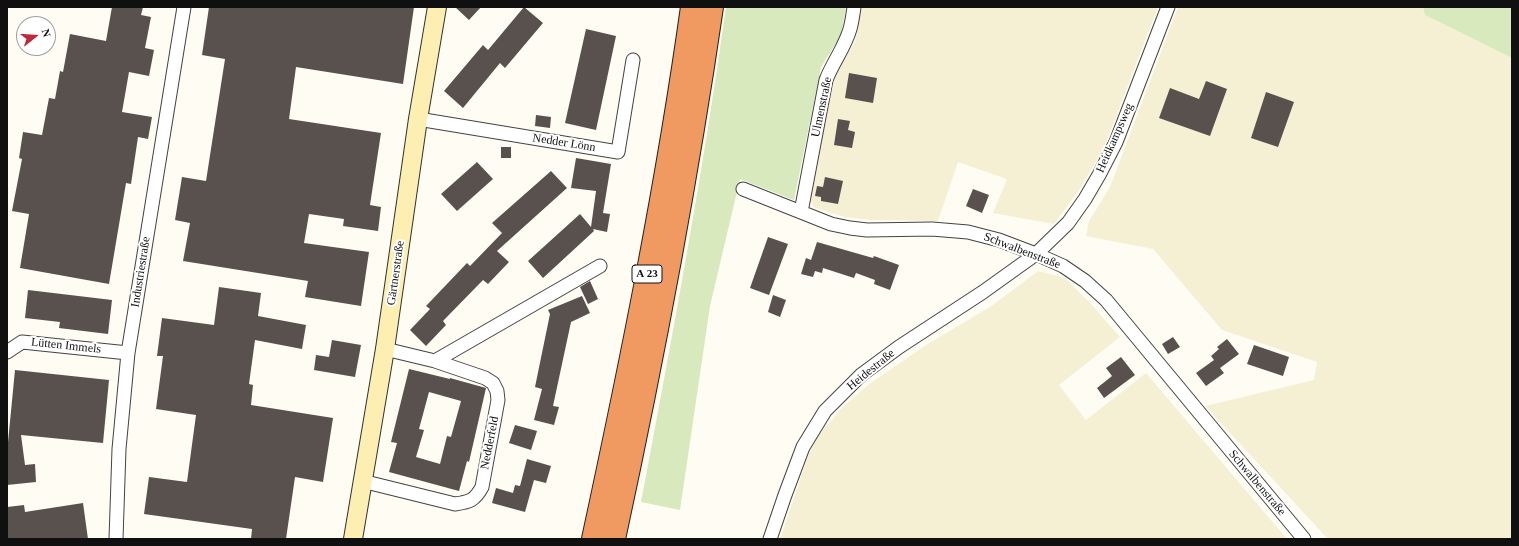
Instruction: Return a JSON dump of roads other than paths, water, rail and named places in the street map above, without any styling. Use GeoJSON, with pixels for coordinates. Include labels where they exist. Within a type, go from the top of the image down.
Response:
{"type":"FeatureCollection","features":[{"type":"Feature","properties":{"kind":"highway","name":"A 23"},"geometry":{"type":"LineString","coordinates":[[593,539],[642,304],[669,152],[692,7]]}},
{"type":"Feature","properties":{"kind":"highway","name":"A 23"},"geometry":{"type":"LineString","coordinates":[[614,539],[661,307],[690,150],[712,7]]}},
{"type":"Feature","properties":{"kind":"street","name":"Industriestraße"},"geometry":{"type":"LineString","coordinates":[[116,539],[119,449],[128,352],[184,7]]}},
{"type":"Feature","properties":{"kind":"street","name":"Gärtnerstraße"},"geometry":{"type":"LineString","coordinates":[[353,539],[385,349],[418,119],[437,7]]}},
{"type":"Feature","properties":{"kind":"street","name":"Ulmenstraße"},"geometry":{"type":"LineString","coordinates":[[801,212],[826,80],[848,34],[854,7]]}},
{"type":"Feature","properties":{"kind":"street","name":"Heidkampsweg"},"geometry":{"type":"LineString","coordinates":[[1036,254],[1068,223],[1085,199],[1099,175],[1116,142],[1168,7]]}},
{"type":"Feature","properties":{"kind":"street","name":"Nedder Lönn"},"geometry":{"type":"LineString","coordinates":[[418,119],[618,152],[633,60]]}},
{"type":"Feature","properties":{"kind":"street","name":"Schwalbenstraße"},"geometry":{"type":"LineString","coordinates":[[743,189],[831,224],[867,230],[932,229],[968,232],[999,240],[1063,266],[1085,281],[1106,300],[1304,539]]}},
{"type":"Feature","properties":{"kind":"street","name":"Heidestraße"},"geometry":{"type":"LineString","coordinates":[[770,539],[803,447],[825,411],[861,375],[899,347],[983,292],[1036,254]]}},
{"type":"Feature","properties":{"kind":"street"},"geometry":{"type":"LineString","coordinates":[[435,361],[600,266]]}},
{"type":"Feature","properties":{"kind":"street","name":"Lütten Immels"},"geometry":{"type":"LineString","coordinates":[[7,352],[22,342],[128,352]]}},
{"type":"Feature","properties":{"kind":"street","name":"Nedderfeld"},"geometry":{"type":"LineString","coordinates":[[362,481],[455,504],[466,503],[477,496],[482,487],[498,400],[497,391],[493,383],[485,378],[435,361],[385,349]]}}]}
